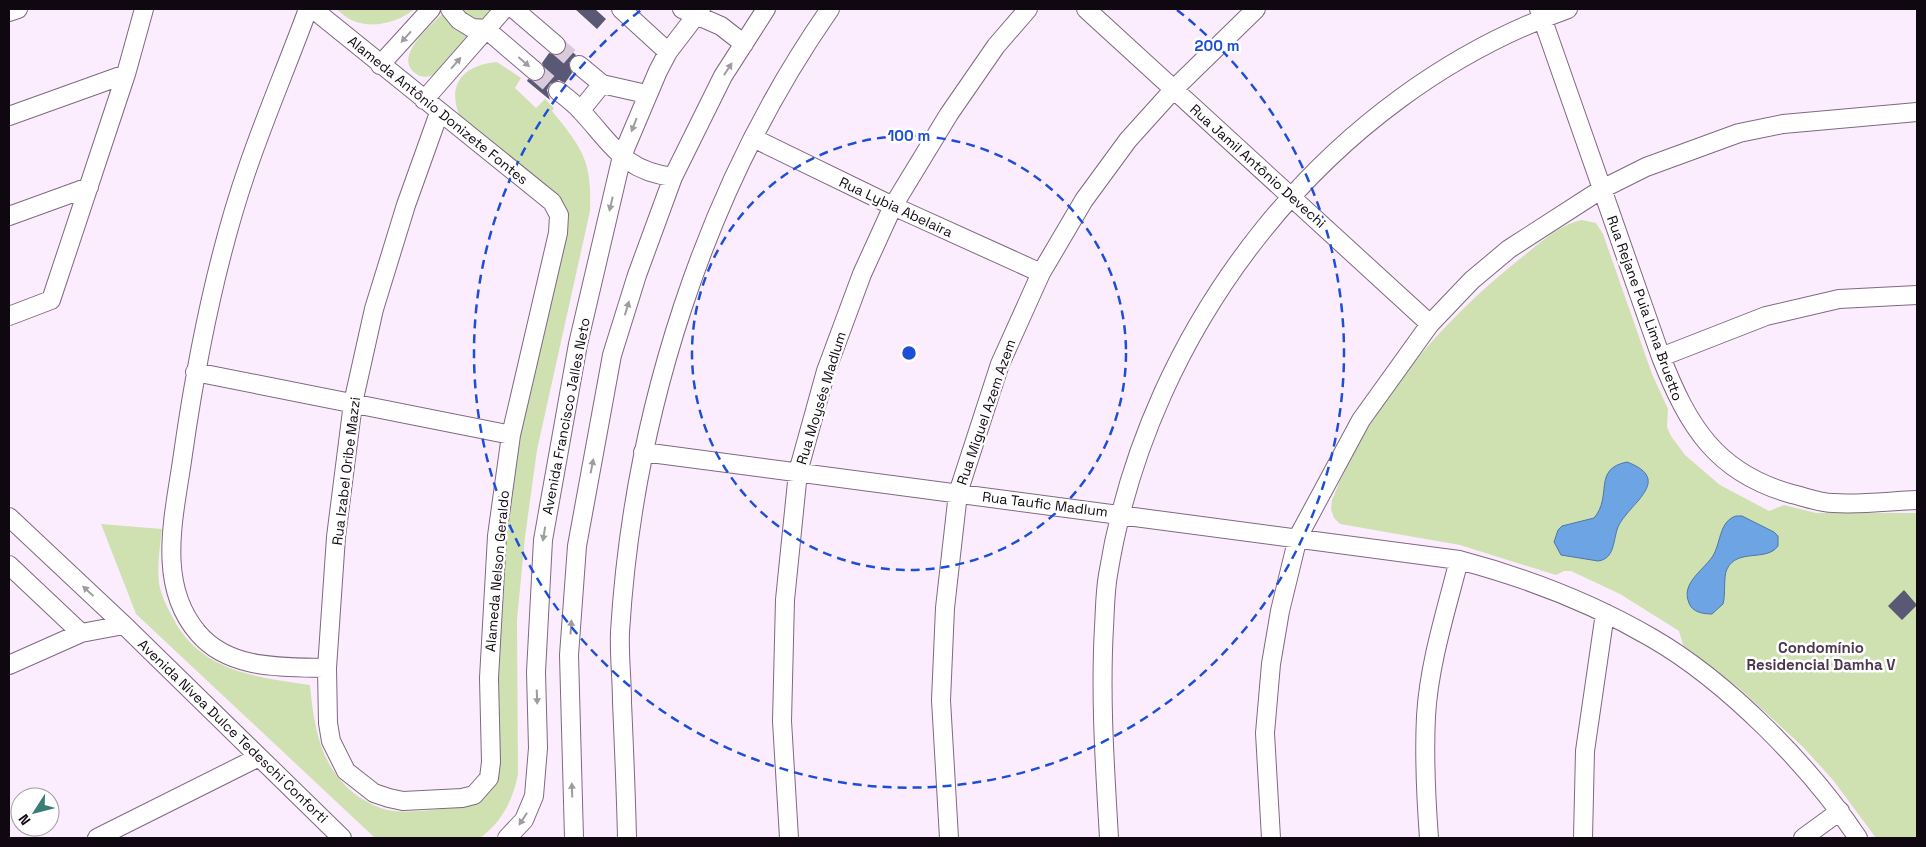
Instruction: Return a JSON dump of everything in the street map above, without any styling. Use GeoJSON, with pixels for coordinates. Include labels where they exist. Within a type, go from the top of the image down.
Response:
{"type":"FeatureCollection","features":[{"type":"Feature","properties":{"kind":"street"},"geometry":{"type":"LineString","coordinates":[[9,12],[18,9]]}},
{"type":"Feature","properties":{"kind":"street"},"geometry":{"type":"LineString","coordinates":[[9,316],[51,300],[126,74],[144,9]]}},
{"type":"Feature","properties":{"kind":"street"},"geometry":{"type":"LineString","coordinates":[[308,9],[248,166],[214,286],[195,372],[172,533],[171,567],[180,608],[199,635],[222,652],[238,660],[272,667],[327,668]]}},
{"type":"Feature","properties":{"kind":"street","name":"Alameda Antônio Donizete Fontes"},"geometry":{"type":"LineString","coordinates":[[313,9],[380,66],[552,202],[559,215]]}},
{"type":"Feature","properties":{"kind":"street"},"geometry":{"type":"LineString","coordinates":[[380,66],[431,9]]}},
{"type":"Feature","properties":{"kind":"street"},"geometry":{"type":"LineString","coordinates":[[450,9],[459,20],[472,28],[486,29],[535,71]]}},
{"type":"Feature","properties":{"kind":"street"},"geometry":{"type":"LineString","coordinates":[[424,100],[504,9]]}},
{"type":"Feature","properties":{"kind":"street"},"geometry":{"type":"LineString","coordinates":[[514,9],[556,45]]}},
{"type":"Feature","properties":{"kind":"street"},"geometry":{"type":"LineString","coordinates":[[621,9],[668,52]]}},
{"type":"Feature","properties":{"kind":"street"},"geometry":{"type":"LineString","coordinates":[[574,838],[569,655],[577,546],[612,355],[637,275],[673,177],[709,101],[766,9]]}},
{"type":"Feature","properties":{"kind":"street"},"geometry":{"type":"LineString","coordinates":[[627,838],[620,635],[628,541],[643,452],[666,358],[690,284],[753,138],[790,72],[830,9]]}},
{"type":"Feature","properties":{"kind":"street","name":"Rua Moysés Madlum"},"geometry":{"type":"LineString","coordinates":[[789,838],[782,721],[785,600],[798,472],[826,370],[862,274],[893,206],[949,114],[996,46],[1028,9]]}},
{"type":"Feature","properties":{"kind":"street","name":"Rua Jamil Antônio Devechi"},"geometry":{"type":"LineString","coordinates":[[1086,9],[1430,324]]}},
{"type":"Feature","properties":{"kind":"street","name":"Rua Miguel Azem Azem"},"geometry":{"type":"LineString","coordinates":[[948,838],[941,700],[945,608],[958,493],[1000,364],[1041,273],[1090,193],[1128,140],[1174,89],[1256,9]]}},
{"type":"Feature","properties":{"kind":"street"},"geometry":{"type":"LineString","coordinates":[[1109,838],[1103,741],[1103,658],[1107,578],[1120,514],[1146,433],[1180,360],[1216,295],[1251,244],[1291,196],[1333,155],[1389,108],[1451,65],[1541,13],[1568,9]]}},
{"type":"Feature","properties":{"kind":"street"},"geometry":{"type":"LineString","coordinates":[[693,11],[722,26],[744,44]]}},
{"type":"Feature","properties":{"kind":"street","name":"Avenida Francisco Jalles Neto"},"geometry":{"type":"LineString","coordinates":[[506,838],[524,820],[534,796],[538,748],[536,672],[543,540],[578,344],[622,156],[646,94],[668,52],[693,11]]}},
{"type":"Feature","properties":{"kind":"street","name":"Rua Rejane Puia Lima Bruetto"},"geometry":{"type":"LineString","coordinates":[[1541,13],[1661,357],[1681,405],[1695,429],[1717,454],[1745,474],[1775,489],[1832,504],[1917,500]]}},
{"type":"Feature","properties":{"kind":"street"},"geometry":{"type":"LineString","coordinates":[[579,65],[602,84],[646,94]]}},
{"type":"Feature","properties":{"kind":"street"},"geometry":{"type":"LineString","coordinates":[[9,116],[126,74]]}},
{"type":"Feature","properties":{"kind":"street"},"geometry":{"type":"LineString","coordinates":[[581,110],[602,84]]}},
{"type":"Feature","properties":{"kind":"street"},"geometry":{"type":"LineString","coordinates":[[558,91],[581,110],[608,144],[622,156],[646,171],[673,177]]}},
{"type":"Feature","properties":{"kind":"street"},"geometry":{"type":"LineString","coordinates":[[1270,838],[1265,733],[1271,664],[1280,611],[1298,538],[1361,420],[1430,324],[1472,280],[1509,249],[1602,189],[1646,167],[1739,133],[1782,124],[1917,112]]}},
{"type":"Feature","properties":{"kind":"street","name":"Rua Izabel Oribe Mazzi"},"geometry":{"type":"LineString","coordinates":[[403,801],[374,793],[346,771],[337,755],[328,723],[327,668],[336,537],[353,403],[374,309],[406,205],[439,113]]}},
{"type":"Feature","properties":{"kind":"street","name":"Rua Lybia Abelaira"},"geometry":{"type":"LineString","coordinates":[[753,138],[893,206],[1041,273]]}},
{"type":"Feature","properties":{"kind":"street"},"geometry":{"type":"LineString","coordinates":[[9,216],[89,187]]}},
{"type":"Feature","properties":{"kind":"street","name":"Alameda Nelson Geraldo"},"geometry":{"type":"LineString","coordinates":[[403,801],[462,798],[474,795],[489,778],[491,762],[489,678],[497,546],[511,435],[558,233],[559,215]]}},
{"type":"Feature","properties":{"kind":"street"},"geometry":{"type":"LineString","coordinates":[[1661,357],[1766,316],[1838,299],[1917,295]]}},
{"type":"Feature","properties":{"kind":"street"},"geometry":{"type":"LineString","coordinates":[[195,372],[511,435]]}},
{"type":"Feature","properties":{"kind":"street","name":"Rua Taufic Madlum"},"geometry":{"type":"LineString","coordinates":[[643,452],[1459,560],[1506,573],[1553,590],[1605,613],[1654,639],[1699,670],[1751,715],[1840,810],[1858,838]]}},
{"type":"Feature","properties":{"kind":"street","name":"Avenida Nívea Dulce Tedeschi Conforti"},"geometry":{"type":"LineString","coordinates":[[9,517],[124,624],[260,757],[336,836]]}},
{"type":"Feature","properties":{"kind":"street"},"geometry":{"type":"LineString","coordinates":[[1429,838],[1425,790],[1426,715],[1436,650],[1459,560]]}},
{"type":"Feature","properties":{"kind":"street"},"geometry":{"type":"LineString","coordinates":[[9,565],[81,633]]}},
{"type":"Feature","properties":{"kind":"street"},"geometry":{"type":"LineString","coordinates":[[1583,838],[1585,751],[1605,613]]}},
{"type":"Feature","properties":{"kind":"street"},"geometry":{"type":"LineString","coordinates":[[9,665],[81,633],[124,624]]}},
{"type":"Feature","properties":{"kind":"street"},"geometry":{"type":"LineString","coordinates":[[97,838],[260,757]]}},
{"type":"Feature","properties":{"kind":"street"},"geometry":{"type":"LineString","coordinates":[[1803,838],[1840,810]]}},
{"type":"Feature","properties":{"kind":"green space"},"geometry":{"type":"Polygon","coordinates":[[[337,9],[415,9],[396,20],[386,23],[365,24],[345,17],[337,9]]]}},
{"type":"Feature","properties":{"kind":"green space"},"geometry":{"type":"Polygon","coordinates":[[[463,9],[497,9],[481,22],[469,18],[463,9]]]}},
{"type":"Feature","properties":{"kind":"green space"},"geometry":{"type":"Polygon","coordinates":[[[443,13],[454,29],[469,37],[437,73],[429,76],[420,76],[409,66],[408,58],[416,41],[443,13]]]}},
{"type":"Feature","properties":{"kind":"green space"},"geometry":{"type":"Polygon","coordinates":[[[497,62],[521,78],[515,88],[536,108],[545,99],[554,108],[552,111],[578,146],[583,157],[587,167],[590,194],[590,211],[537,450],[525,537],[517,620],[518,774],[513,793],[505,810],[495,825],[480,838],[375,838],[136,614],[101,524],[162,529],[158,570],[161,592],[173,618],[185,636],[199,650],[214,661],[250,675],[310,685],[317,733],[328,761],[346,786],[359,797],[384,809],[407,812],[457,808],[477,801],[482,796],[491,783],[495,678],[504,536],[518,436],[564,214],[462,121],[455,98],[456,88],[460,80],[474,68],[497,62]]]}},
{"type":"Feature","properties":{"kind":"green space"},"geometry":{"type":"Polygon","coordinates":[[[1582,220],[1596,223],[1603,234],[1652,374],[1668,409],[1667,427],[1671,436],[1685,455],[1720,485],[1769,511],[1784,505],[1816,513],[1917,513],[1917,838],[1876,838],[1833,780],[1803,747],[1740,689],[1683,645],[1679,631],[1620,594],[1571,571],[1564,571],[1556,575],[1460,545],[1340,524],[1334,518],[1331,509],[1332,500],[1348,464],[1367,430],[1411,367],[1436,337],[1491,283],[1550,235],[1574,222],[1582,220]]]}},
{"type":"Feature","properties":{"kind":"water"},"geometry":{"type":"Polygon","coordinates":[[[1627,462],[1641,469],[1647,477],[1648,484],[1644,493],[1618,527],[1608,557],[1598,561],[1561,555],[1554,542],[1558,530],[1562,526],[1594,518],[1602,501],[1606,477],[1616,466],[1627,462]]]}},
{"type":"Feature","properties":{"kind":"water"},"geometry":{"type":"Polygon","coordinates":[[[1736,516],[1742,516],[1774,532],[1778,536],[1778,546],[1773,551],[1738,559],[1732,563],[1726,572],[1723,604],[1712,614],[1698,612],[1690,606],[1687,595],[1688,589],[1695,576],[1714,554],[1727,522],[1736,516]]]}},
{"type":"Feature","properties":{"kind":"building"},"geometry":{"type":"Polygon","coordinates":[[[575,9],[595,9],[606,19],[597,29],[575,9]]]}},
{"type":"Feature","properties":{"kind":"building"},"geometry":{"type":"Polygon","coordinates":[[[566,47],[576,55],[569,63],[572,73],[565,83],[559,80],[550,84],[547,90],[550,100],[527,81],[528,79],[538,81],[543,78],[545,72],[542,63],[549,53],[560,55],[566,47]]]}},
{"type":"Feature","properties":{"kind":"building"},"geometry":{"type":"Polygon","coordinates":[[[1904,590],[1917,605],[1902,620],[1888,606],[1904,590]]]}},
{"type":"Feature","properties":{"kind":"tunnel"},"geometry":{"type":"LineString","coordinates":[[556,45],[579,65]]}},
{"type":"Feature","properties":{"kind":"tunnel"},"geometry":{"type":"LineString","coordinates":[[535,71],[558,91]]}},
{"type":"Feature","properties":{"kind":"district","name":"Condomínio Residencial Damha V"},"geometry":{"type":"Point","coordinates":[1821,656]}}]}
